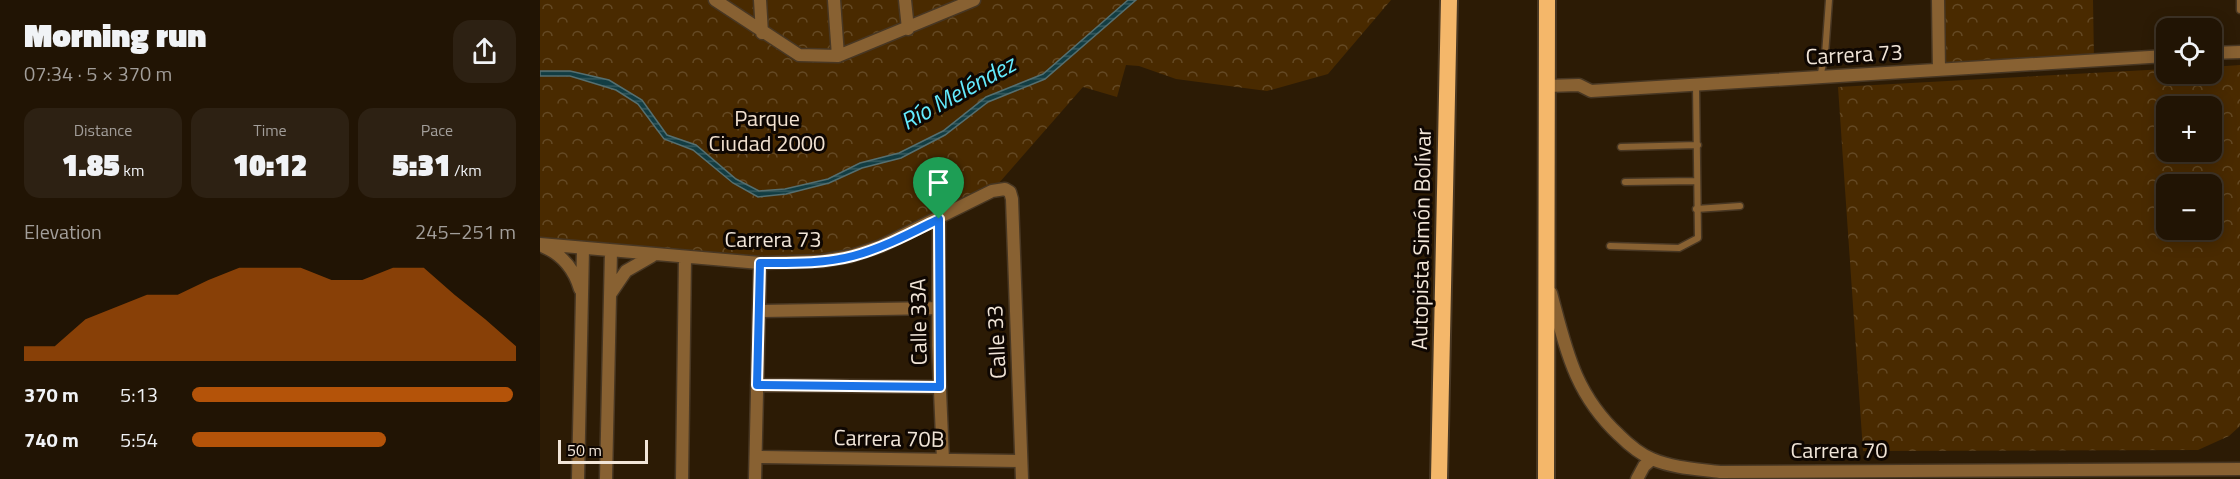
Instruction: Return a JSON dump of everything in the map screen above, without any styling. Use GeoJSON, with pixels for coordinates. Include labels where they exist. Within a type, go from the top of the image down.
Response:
{"type":"FeatureCollection","features":[{"type":"Feature","properties":{"kind":"highway","name":"Autopista Simón Bolívar"},"geometry":{"type":"LineString","coordinates":[[1439,479],[1449,0]]}},
{"type":"Feature","properties":{"kind":"highway"},"geometry":{"type":"LineString","coordinates":[[1546,479],[1548,283],[1545,86],[1547,0]]}},
{"type":"Feature","properties":{"kind":"street"},"geometry":{"type":"LineString","coordinates":[[715,0],[762,33],[799,55],[838,56],[971,1]]}},
{"type":"Feature","properties":{"kind":"street"},"geometry":{"type":"LineString","coordinates":[[759,0],[762,33]]}},
{"type":"Feature","properties":{"kind":"street"},"geometry":{"type":"LineString","coordinates":[[834,0],[838,56]]}},
{"type":"Feature","properties":{"kind":"street"},"geometry":{"type":"LineString","coordinates":[[905,0],[908,29]]}},
{"type":"Feature","properties":{"kind":"street"},"geometry":{"type":"LineString","coordinates":[[1938,0],[1939,70]]}},
{"type":"Feature","properties":{"kind":"street"},"geometry":{"type":"LineString","coordinates":[[2222,53],[2240,52]]}},
{"type":"Feature","properties":{"kind":"street","name":"Carrera 73"},"geometry":{"type":"LineString","coordinates":[[1545,86],[1579,85],[1591,91],[2156,57]]}},
{"type":"Feature","properties":{"kind":"street","name":"Carrera 73"},"geometry":{"type":"LineString","coordinates":[[540,245],[760,263],[809,262],[851,256],[881,246],[1002,188],[1008,190],[1012,203]]}},
{"type":"Feature","properties":{"kind":"street","name":"Calle 33"},"geometry":{"type":"LineString","coordinates":[[1012,203],[1022,479]]}},
{"type":"Feature","properties":{"kind":"street","name":"Calle 33A"},"geometry":{"type":"LineString","coordinates":[[939,219],[938,308],[943,460]]}},
{"type":"Feature","properties":{"kind":"street"},"geometry":{"type":"LineString","coordinates":[[540,245],[559,255],[570,266],[582,295]]}},
{"type":"Feature","properties":{"kind":"street"},"geometry":{"type":"LineString","coordinates":[[578,479],[583,249]]}},
{"type":"Feature","properties":{"kind":"street"},"geometry":{"type":"LineString","coordinates":[[606,479],[611,251]]}},
{"type":"Feature","properties":{"kind":"street"},"geometry":{"type":"LineString","coordinates":[[610,297],[615,285],[626,271],[654,256]]}},
{"type":"Feature","properties":{"kind":"street"},"geometry":{"type":"LineString","coordinates":[[682,479],[685,258]]}},
{"type":"Feature","properties":{"kind":"street"},"geometry":{"type":"LineString","coordinates":[[755,479],[760,263]]}},
{"type":"Feature","properties":{"kind":"street","name":"Carrera 70"},"geometry":{"type":"LineString","coordinates":[[1548,283],[1567,354],[1586,396],[1615,432],[1652,459],[1686,468],[1720,472],[2234,469]]}},
{"type":"Feature","properties":{"kind":"street"},"geometry":{"type":"LineString","coordinates":[[759,311],[938,308]]}},
{"type":"Feature","properties":{"kind":"street"},"geometry":{"type":"LineString","coordinates":[[757,385],[940,387]]}},
{"type":"Feature","properties":{"kind":"street","name":"Carrera 70B"},"geometry":{"type":"LineString","coordinates":[[756,457],[1021,461]]}},
{"type":"Feature","properties":{"kind":"street"},"geometry":{"type":"LineString","coordinates":[[1637,479],[1644,466],[1652,459]]}},
{"type":"Feature","properties":{"kind":"street"},"geometry":{"type":"LineString","coordinates":[[2234,469],[2240,463]]}},
{"type":"Feature","properties":{"kind":"lane"},"geometry":{"type":"LineString","coordinates":[[1820,77],[1826,55],[1829,0]]}},
{"type":"Feature","properties":{"kind":"lane"},"geometry":{"type":"LineString","coordinates":[[2240,0],[2240,10]]}},
{"type":"Feature","properties":{"kind":"lane"},"geometry":{"type":"LineString","coordinates":[[1610,246],[1679,248],[1698,238],[1696,85]]}},
{"type":"Feature","properties":{"kind":"lane"},"geometry":{"type":"LineString","coordinates":[[1621,147],[1698,146]]}},
{"type":"Feature","properties":{"kind":"lane"},"geometry":{"type":"LineString","coordinates":[[1625,182],[1697,180]]}},
{"type":"Feature","properties":{"kind":"lane"},"geometry":{"type":"LineString","coordinates":[[1696,209],[1740,206]]}},
{"type":"Feature","properties":{"kind":"green space","name":"Parque Ciudad 2000"},"geometry":{"type":"Polygon","coordinates":[[[540,0],[1391,0],[1328,74],[1267,91],[1176,79],[1139,66],[1126,65],[1117,97],[1083,87],[992,191],[939,219],[822,261],[540,244],[540,0]]]}},
{"type":"Feature","properties":{"kind":"green space"},"geometry":{"type":"Polygon","coordinates":[[[1938,0],[2093,0],[2094,61],[1939,70],[1938,0]]]}},
{"type":"Feature","properties":{"kind":"green space"},"geometry":{"type":"Polygon","coordinates":[[[2240,65],[2240,426],[2229,436],[2198,450],[1863,451],[1838,87],[2156,70],[2156,84],[2222,84],[2222,66],[2240,65]]]}},
{"type":"Feature","properties":{"kind":"water"},"geometry":{"type":"Polygon","coordinates":[[[1128,0],[1136,0],[1045,79],[988,102],[945,135],[901,158],[862,168],[829,183],[786,194],[758,197],[733,183],[693,150],[664,139],[638,104],[616,90],[570,76],[540,76],[540,71],[570,71],[609,80],[642,100],[667,135],[696,145],[736,179],[759,191],[785,189],[828,179],[860,163],[899,153],[943,131],[986,97],[1043,74],[1128,0]]]}},
{"type":"Feature","properties":{"kind":"route"},"geometry":{"type":"LineString","coordinates":[[939,219],[940,387],[757,385],[760,263],[822,261],[851,256],[867,252],[939,219]]}},
{"type":"Feature","properties":{"kind":"water label","name":"Río Meléndez"},"geometry":{"type":"Point","coordinates":[958,93]}}]}
